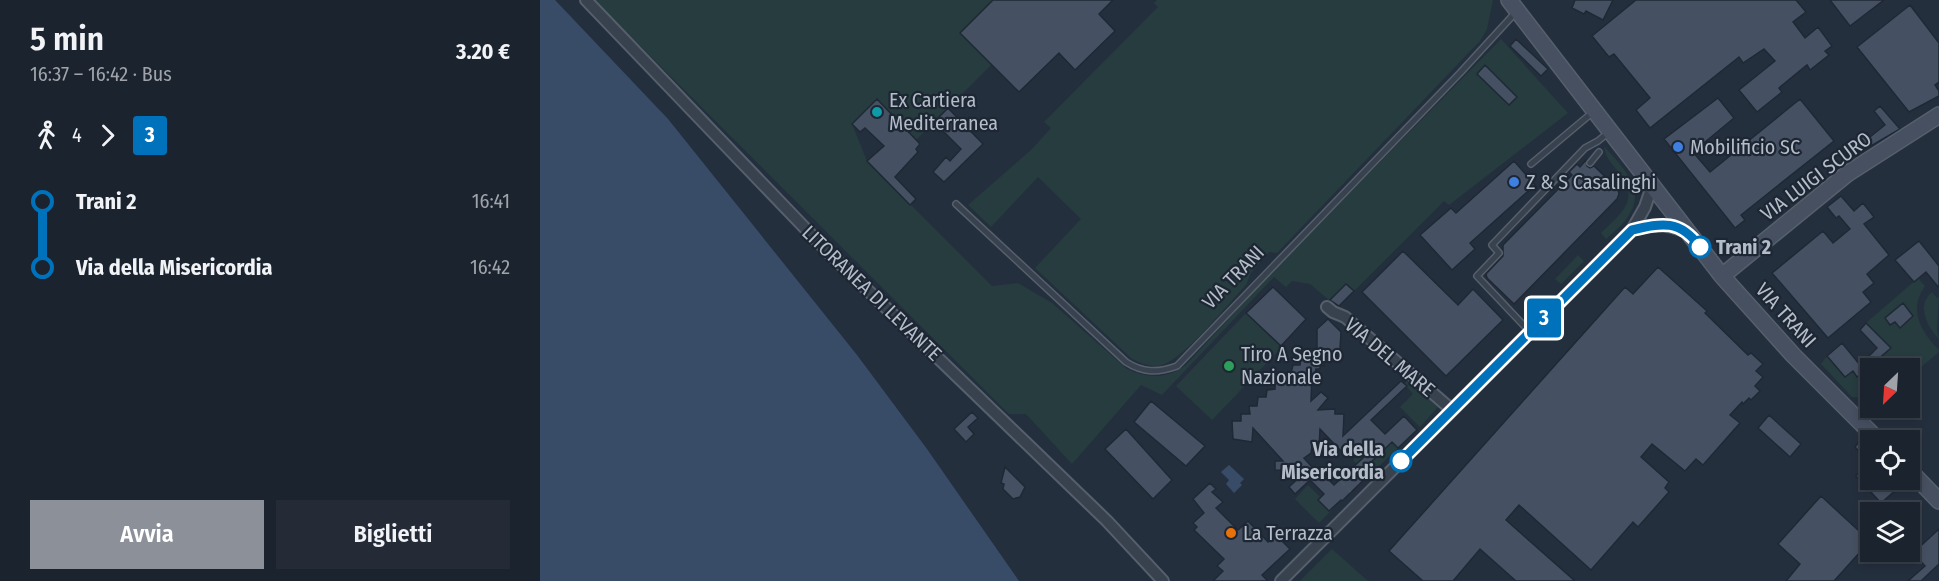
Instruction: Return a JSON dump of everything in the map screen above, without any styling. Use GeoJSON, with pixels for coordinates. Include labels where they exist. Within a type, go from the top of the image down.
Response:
{"type":"FeatureCollection","features":[{"type":"Feature","properties":{"kind":"main road","name":"VIA TRANI"},"geometry":{"type":"LineString","coordinates":[[1513,5],[1722,276],[1793,355],[1868,430]]}},
{"type":"Feature","properties":{"kind":"main road","name":"VIA LUIGI SCURO"},"geometry":{"type":"LineString","coordinates":[[1722,276],[1847,174],[1939,115]]}},
{"type":"Feature","properties":{"kind":"main road"},"geometry":{"type":"LineString","coordinates":[[1920,481],[1939,501]]}},
{"type":"Feature","properties":{"kind":"street","name":"LITORANEA DI LEVANTE"},"geometry":{"type":"LineString","coordinates":[[586,0],[826,250],[1099,513],[1163,581]]}},
{"type":"Feature","properties":{"kind":"street"},"geometry":{"type":"LineString","coordinates":[[1281,581],[1632,230],[1645,207],[1652,186]]}},
{"type":"Feature","properties":{"kind":"street"},"geometry":{"type":"LineString","coordinates":[[1632,230],[1656,224],[1690,233]]}},
{"type":"Feature","properties":{"kind":"street","name":"VIA DEL MARE"},"geometry":{"type":"LineString","coordinates":[[1328,307],[1345,317],[1452,410]]}},
{"type":"Feature","properties":{"kind":"lane","name":"VIA TRANI"},"geometry":{"type":"LineString","coordinates":[[956,204],[1126,362],[1144,371],[1165,371],[1177,366],[1452,82],[1513,5]]}},
{"type":"Feature","properties":{"kind":"lane"},"geometry":{"type":"LineString","coordinates":[[1531,164],[1595,111]]}},
{"type":"Feature","properties":{"kind":"lane"},"geometry":{"type":"LineString","coordinates":[[1530,332],[1477,276],[1499,253],[1492,245],[1585,148],[1610,131]]}},
{"type":"Feature","properties":{"kind":"lane"},"geometry":{"type":"LineString","coordinates":[[1590,162],[1599,152]]}},
{"type":"Feature","properties":{"kind":"path"},"geometry":{"type":"LineString","coordinates":[[1329,469],[1352,493]]}},
{"type":"Feature","properties":{"kind":"green space"},"geometry":{"type":"Polygon","coordinates":[[[594,0],[993,0],[992,64],[916,140],[877,100],[852,124],[867,161],[992,286],[1018,283],[1052,303],[1127,369],[1150,376],[1172,373],[1186,365],[1273,271],[1501,39],[1568,113],[1449,205],[1444,201],[1354,291],[1346,284],[1330,301],[1310,284],[1292,281],[1286,287],[1274,277],[1162,395],[1141,385],[1072,464],[1026,414],[1009,414],[594,0]]]}},
{"type":"Feature","properties":{"kind":"green space"},"geometry":{"type":"Polygon","coordinates":[[[1157,0],[1493,0],[1487,29],[1480,41],[1277,253],[1269,252],[1251,273],[1246,285],[1194,342],[1171,361],[1154,366],[1131,358],[1035,268],[1081,219],[1038,177],[991,227],[968,205],[1032,149],[1051,128],[1044,122],[1158,7],[1154,3],[1157,0]]]}},
{"type":"Feature","properties":{"kind":"green space"},"geometry":{"type":"Polygon","coordinates":[[[1604,146],[1624,169],[1633,186],[1635,196],[1634,205],[1627,218],[1606,239],[1601,233],[1622,211],[1628,197],[1628,189],[1608,159],[1604,146]]]}},
{"type":"Feature","properties":{"kind":"green space"},"geometry":{"type":"Polygon","coordinates":[[[1578,255],[1584,261],[1561,284],[1555,279],[1578,255]]]}},
{"type":"Feature","properties":{"kind":"green space"},"geometry":{"type":"Polygon","coordinates":[[[1918,278],[1925,286],[1917,304],[1919,320],[1927,336],[1939,350],[1938,353],[1920,368],[1920,358],[1879,358],[1891,348],[1866,323],[1918,278]]]}},
{"type":"Feature","properties":{"kind":"green space"},"geometry":{"type":"Polygon","coordinates":[[[1932,292],[1937,298],[1939,297],[1937,329],[1939,339],[1925,316],[1925,303],[1932,292]]]}},
{"type":"Feature","properties":{"kind":"green space","name":"Tiro A Segno Nazionale"},"geometry":{"type":"Polygon","coordinates":[[[1246,313],[1282,347],[1212,420],[1176,386],[1246,313]]]}},
{"type":"Feature","properties":{"kind":"green space"},"geometry":{"type":"Polygon","coordinates":[[[1827,356],[1845,377],[1858,366],[1855,374],[1858,376],[1860,374],[1860,397],[1852,397],[1821,364],[1827,356]]]}},
{"type":"Feature","properties":{"kind":"green space"},"geometry":{"type":"Polygon","coordinates":[[[1407,381],[1438,407],[1420,427],[1400,407],[1413,394],[1404,384],[1407,381]]]}},
{"type":"Feature","properties":{"kind":"green space"},"geometry":{"type":"Polygon","coordinates":[[[1392,442],[1398,448],[1374,471],[1364,461],[1358,465],[1353,460],[1360,453],[1370,463],[1392,442]]]}},
{"type":"Feature","properties":{"kind":"green space"},"geometry":{"type":"Polygon","coordinates":[[[1308,485],[1321,498],[1318,500],[1329,511],[1335,507],[1319,523],[1295,499],[1308,485]]]}},
{"type":"Feature","properties":{"kind":"green space"},"geometry":{"type":"Polygon","coordinates":[[[1332,549],[1368,581],[1300,581],[1332,549]]]}},
{"type":"Feature","properties":{"kind":"water"},"geometry":{"type":"Polygon","coordinates":[[[540,0],[555,0],[668,119],[857,355],[927,449],[1019,581],[540,581],[540,0]]]}},
{"type":"Feature","properties":{"kind":"water"},"geometry":{"type":"Polygon","coordinates":[[[1229,465],[1244,479],[1240,483],[1242,485],[1234,493],[1226,484],[1229,480],[1221,472],[1229,465]]]}},
{"type":"Feature","properties":{"kind":"building","name":"Ex Cartiera Mediterranea"},"geometry":{"type":"Polygon","coordinates":[[[993,0],[1113,0],[1099,14],[1115,31],[1075,70],[1059,53],[1019,92],[960,33],[993,0]]]}},
{"type":"Feature","properties":{"kind":"building"},"geometry":{"type":"Polygon","coordinates":[[[1575,0],[1613,0],[1603,20],[1586,11],[1584,14],[1572,8],[1575,0]]]}},
{"type":"Feature","properties":{"kind":"building"},"geometry":{"type":"Polygon","coordinates":[[[1636,0],[1796,0],[1806,12],[1793,22],[1805,38],[1818,27],[1832,46],[1825,51],[1829,55],[1810,70],[1807,65],[1779,88],[1782,92],[1757,112],[1739,90],[1775,61],[1764,49],[1743,63],[1739,57],[1650,128],[1636,110],[1650,98],[1614,54],[1609,57],[1592,36],[1636,0]]]}},
{"type":"Feature","properties":{"kind":"building"},"geometry":{"type":"Polygon","coordinates":[[[1830,0],[1884,0],[1850,26],[1830,0]]]}},
{"type":"Feature","properties":{"kind":"building"},"geometry":{"type":"Polygon","coordinates":[[[1910,5],[1939,43],[1939,82],[1935,85],[1939,96],[1909,112],[1857,47],[1910,5]]]}},
{"type":"Feature","properties":{"kind":"building"},"geometry":{"type":"Polygon","coordinates":[[[1516,39],[1548,69],[1541,76],[1510,46],[1516,39]]]}},
{"type":"Feature","properties":{"kind":"building"},"geometry":{"type":"Polygon","coordinates":[[[1485,65],[1517,97],[1509,105],[1477,74],[1485,65]]]}},
{"type":"Feature","properties":{"kind":"building"},"geometry":{"type":"Polygon","coordinates":[[[1718,98],[1734,118],[1693,152],[1710,172],[1800,99],[1834,141],[1741,215],[1745,220],[1735,228],[1664,139],[1718,98]]]}},
{"type":"Feature","properties":{"kind":"building"},"geometry":{"type":"Polygon","coordinates":[[[877,99],[920,144],[916,149],[918,152],[895,177],[916,199],[910,205],[867,161],[884,146],[865,128],[860,132],[852,124],[877,99]]]}},
{"type":"Feature","properties":{"kind":"building"},"geometry":{"type":"Polygon","coordinates":[[[1880,106],[1900,129],[1852,157],[1850,153],[1864,142],[1861,138],[1867,133],[1870,137],[1885,125],[1874,111],[1880,106]]]}},
{"type":"Feature","properties":{"kind":"building"},"geometry":{"type":"Polygon","coordinates":[[[948,108],[983,144],[944,182],[933,172],[946,157],[950,161],[961,149],[934,122],[948,108]]]}},
{"type":"Feature","properties":{"kind":"building"},"geometry":{"type":"Polygon","coordinates":[[[1586,160],[1587,166],[1590,168],[1594,166],[1618,189],[1617,199],[1514,304],[1487,278],[1486,274],[1503,256],[1503,245],[1572,175],[1569,172],[1577,164],[1580,167],[1586,160]]]}},
{"type":"Feature","properties":{"kind":"building"},"geometry":{"type":"Polygon","coordinates":[[[1514,161],[1535,185],[1470,243],[1475,249],[1452,270],[1420,235],[1451,208],[1456,213],[1514,161]]]}},
{"type":"Feature","properties":{"kind":"building"},"geometry":{"type":"Polygon","coordinates":[[[1841,196],[1854,211],[1863,203],[1874,217],[1864,224],[1889,255],[1867,274],[1874,283],[1863,292],[1871,302],[1828,338],[1772,273],[1823,231],[1833,243],[1850,229],[1827,207],[1841,196]]]}},
{"type":"Feature","properties":{"kind":"building"},"geometry":{"type":"Polygon","coordinates":[[[1919,241],[1939,266],[1939,288],[1926,272],[1914,282],[1895,260],[1919,241]]]}},
{"type":"Feature","properties":{"kind":"building"},"geometry":{"type":"Polygon","coordinates":[[[1403,251],[1458,305],[1473,289],[1503,320],[1446,376],[1362,292],[1403,251]]]}},
{"type":"Feature","properties":{"kind":"building"},"geometry":{"type":"Polygon","coordinates":[[[1658,267],[1707,311],[1705,313],[1748,355],[1751,353],[1763,364],[1756,371],[1763,377],[1755,386],[1760,391],[1751,400],[1749,398],[1743,404],[1742,402],[1730,415],[1740,423],[1703,465],[1696,459],[1685,471],[1652,444],[1641,457],[1669,482],[1665,488],[1669,492],[1638,527],[1633,522],[1591,570],[1519,505],[1506,520],[1575,581],[1516,581],[1480,549],[1453,581],[1423,581],[1389,551],[1625,287],[1633,294],[1658,267]]]}},
{"type":"Feature","properties":{"kind":"building"},"geometry":{"type":"Polygon","coordinates":[[[1346,284],[1354,291],[1339,306],[1330,300],[1346,284]]]}},
{"type":"Feature","properties":{"kind":"building","name":"Tiro A Segno Nazionale"},"geometry":{"type":"Polygon","coordinates":[[[1273,287],[1306,319],[1281,346],[1246,313],[1273,287]]]}},
{"type":"Feature","properties":{"kind":"building"},"geometry":{"type":"Polygon","coordinates":[[[1903,303],[1913,316],[1900,328],[1895,322],[1890,325],[1885,318],[1903,303]]]}},
{"type":"Feature","properties":{"kind":"building"},"geometry":{"type":"Polygon","coordinates":[[[1328,319],[1341,332],[1340,349],[1337,350],[1337,354],[1332,354],[1332,358],[1329,357],[1328,361],[1324,361],[1324,366],[1320,365],[1320,369],[1316,369],[1312,374],[1311,401],[1321,392],[1328,398],[1318,410],[1335,409],[1335,414],[1344,414],[1343,436],[1401,381],[1407,386],[1371,420],[1385,434],[1404,416],[1417,430],[1398,448],[1392,442],[1368,465],[1373,471],[1329,511],[1318,500],[1324,494],[1310,480],[1295,494],[1289,487],[1306,471],[1275,470],[1275,461],[1283,461],[1253,428],[1252,442],[1233,439],[1232,421],[1241,421],[1241,414],[1250,414],[1249,406],[1257,406],[1258,397],[1266,397],[1267,390],[1275,389],[1275,381],[1284,381],[1284,373],[1291,373],[1293,365],[1300,365],[1301,357],[1308,357],[1309,349],[1317,349],[1317,329],[1328,319]],[[1320,429],[1319,447],[1312,446],[1311,453],[1304,458],[1321,477],[1323,474],[1334,485],[1364,457],[1350,441],[1342,448],[1342,452],[1320,429]]]}},
{"type":"Feature","properties":{"kind":"building"},"geometry":{"type":"Polygon","coordinates":[[[1866,323],[1891,348],[1879,358],[1867,358],[1877,348],[1860,330],[1866,323]]]}},
{"type":"Feature","properties":{"kind":"building"},"geometry":{"type":"Polygon","coordinates":[[[1842,343],[1860,365],[1860,374],[1857,377],[1853,371],[1845,377],[1827,356],[1842,343]]]}},
{"type":"Feature","properties":{"kind":"building"},"geometry":{"type":"Polygon","coordinates":[[[1151,401],[1205,446],[1186,466],[1134,422],[1151,401]]]}},
{"type":"Feature","properties":{"kind":"building"},"geometry":{"type":"Polygon","coordinates":[[[972,412],[978,418],[968,427],[974,434],[966,442],[954,429],[972,412]]]}},
{"type":"Feature","properties":{"kind":"building"},"geometry":{"type":"Polygon","coordinates":[[[1769,415],[1801,444],[1790,457],[1758,428],[1769,415]]]}},
{"type":"Feature","properties":{"kind":"building"},"geometry":{"type":"Polygon","coordinates":[[[1126,429],[1172,480],[1153,499],[1105,449],[1126,429]]]}},
{"type":"Feature","properties":{"kind":"building"},"geometry":{"type":"Polygon","coordinates":[[[1860,441],[1860,452],[1855,447],[1860,441]]]}},
{"type":"Feature","properties":{"kind":"building"},"geometry":{"type":"Polygon","coordinates":[[[1005,467],[1025,487],[1020,497],[1013,499],[1003,489],[1004,484],[1001,483],[1005,467]]]}},
{"type":"Feature","properties":{"kind":"building","name":"La Terrazza"},"geometry":{"type":"Polygon","coordinates":[[[1210,483],[1216,489],[1212,492],[1223,502],[1216,508],[1238,530],[1248,521],[1268,542],[1276,535],[1290,549],[1262,575],[1268,581],[1213,581],[1223,571],[1217,566],[1224,559],[1194,530],[1197,527],[1193,523],[1204,513],[1193,499],[1210,483]]]}},
{"type":"Feature","properties":{"kind":"building"},"geometry":{"type":"Polygon","coordinates":[[[1869,490],[1896,490],[1882,502],[1869,490]]]}},
{"type":"Feature","properties":{"kind":"building"},"geometry":{"type":"Polygon","coordinates":[[[1821,496],[1860,532],[1860,552],[1834,581],[1786,581],[1800,564],[1778,544],[1821,496]]]}},
{"type":"Feature","properties":{"kind":"building"},"geometry":{"type":"Polygon","coordinates":[[[1939,529],[1939,564],[1921,581],[1908,581],[1925,566],[1920,561],[1920,547],[1939,529]]]}},
{"type":"Feature","properties":{"kind":"bus line","name":"3"},"geometry":{"type":"LineString","coordinates":[[1401,461],[1632,230],[1656,224],[1674,227],[1690,233],[1700,247]]}},
{"type":"Feature","properties":{"kind":"place","name":"Ex Cartiera Mediterranea"},"geometry":{"type":"Point","coordinates":[877,112]}},
{"type":"Feature","properties":{"kind":"place","name":"Mobilificio SC"},"geometry":{"type":"Point","coordinates":[1678,147]}},
{"type":"Feature","properties":{"kind":"place","name":"Z & S Casalinghi"},"geometry":{"type":"Point","coordinates":[1514,182]}},
{"type":"Feature","properties":{"kind":"place","name":"Trani 2"},"geometry":{"type":"Point","coordinates":[1700,247]}},
{"type":"Feature","properties":{"kind":"place","name":"Tiro A Segno Nazionale"},"geometry":{"type":"Point","coordinates":[1229,366]}},
{"type":"Feature","properties":{"kind":"place","name":"Via della Misericordia"},"geometry":{"type":"Point","coordinates":[1401,461]}},
{"type":"Feature","properties":{"kind":"place","name":"La Terrazza"},"geometry":{"type":"Point","coordinates":[1231,533]}}]}
